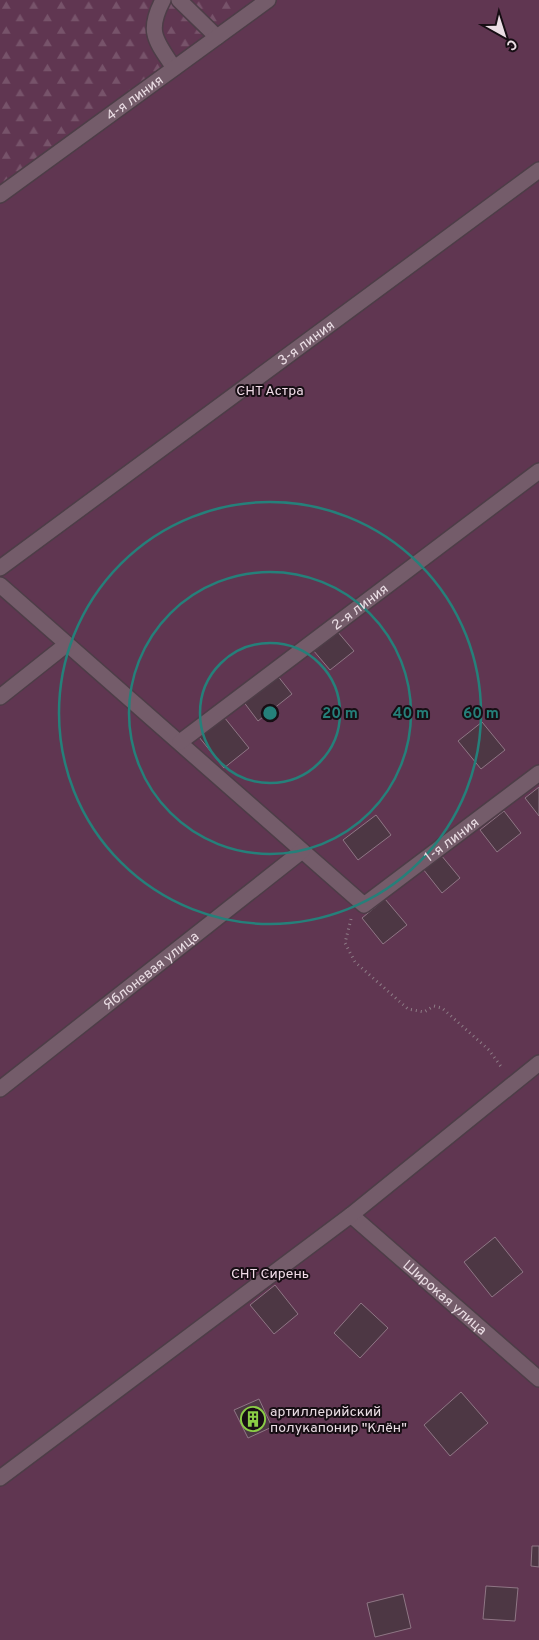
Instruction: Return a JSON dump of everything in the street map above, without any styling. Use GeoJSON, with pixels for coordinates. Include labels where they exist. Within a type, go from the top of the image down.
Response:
{"type":"FeatureCollection","features":[{"type":"Feature","properties":{"kind":"street"},"geometry":{"type":"LineString","coordinates":[[162,0],[156,14],[153,32],[161,49],[174,68]]}},
{"type":"Feature","properties":{"kind":"street"},"geometry":{"type":"LineString","coordinates":[[179,0],[217,37]]}},
{"type":"Feature","properties":{"kind":"street","name":"4-я линия"},"geometry":{"type":"LineString","coordinates":[[0,195],[268,0]]}},
{"type":"Feature","properties":{"kind":"street","name":"3-я линия"},"geometry":{"type":"LineString","coordinates":[[0,568],[539,170]]}},
{"type":"Feature","properties":{"kind":"street","name":"2-я линия"},"geometry":{"type":"LineString","coordinates":[[180,742],[539,471]]}},
{"type":"Feature","properties":{"kind":"street"},"geometry":{"type":"LineString","coordinates":[[0,585],[362,903]]}},
{"type":"Feature","properties":{"kind":"street"},"geometry":{"type":"LineString","coordinates":[[0,697],[67,644]]}},
{"type":"Feature","properties":{"kind":"street","name":"1-я линия"},"geometry":{"type":"LineString","coordinates":[[362,903],[539,773]]}},
{"type":"Feature","properties":{"kind":"street","name":"Яблоневая улица"},"geometry":{"type":"LineString","coordinates":[[0,1089],[302,851]]}},
{"type":"Feature","properties":{"kind":"street"},"geometry":{"type":"LineString","coordinates":[[0,1478],[351,1214],[539,1063]]}},
{"type":"Feature","properties":{"kind":"street","name":"Широкая улица"},"geometry":{"type":"LineString","coordinates":[[351,1214],[539,1379]]}},
{"type":"Feature","properties":{"kind":"path"},"geometry":{"type":"LineString","coordinates":[[362,903],[353,912],[345,942],[355,962],[408,1009],[424,1012],[434,1006],[442,1008],[489,1050],[512,1085]]}},
{"type":"Feature","properties":{"kind":"green space"},"geometry":{"type":"Polygon","coordinates":[[[0,0],[268,0],[0,195],[0,0]]]}},
{"type":"Feature","properties":{"kind":"green space"},"geometry":{"type":"Polygon","coordinates":[[[268,0],[539,0],[539,1640],[0,1640],[0,195],[268,0]]]}},
{"type":"Feature","properties":{"kind":"building"},"geometry":{"type":"Polygon","coordinates":[[[337,631],[354,651],[330,670],[313,650],[337,631]]]}},
{"type":"Feature","properties":{"kind":"building"},"geometry":{"type":"Polygon","coordinates":[[[277,675],[292,694],[258,721],[243,701],[277,675]]]}},
{"type":"Feature","properties":{"kind":"building"},"geometry":{"type":"Polygon","coordinates":[[[224,717],[249,748],[224,768],[199,737],[224,717]]]}},
{"type":"Feature","properties":{"kind":"building"},"geometry":{"type":"Polygon","coordinates":[[[482,722],[505,750],[481,769],[458,741],[482,722]]]}},
{"type":"Feature","properties":{"kind":"building"},"geometry":{"type":"Polygon","coordinates":[[[539,787],[539,816],[525,798],[539,787]]]}},
{"type":"Feature","properties":{"kind":"building"},"geometry":{"type":"Polygon","coordinates":[[[504,811],[521,833],[497,852],[480,830],[504,811]]]}},
{"type":"Feature","properties":{"kind":"building"},"geometry":{"type":"Polygon","coordinates":[[[376,815],[391,835],[358,860],[343,840],[376,815]]]}},
{"type":"Feature","properties":{"kind":"building"},"geometry":{"type":"Polygon","coordinates":[[[441,855],[460,878],[442,893],[423,869],[441,855]]]}},
{"type":"Feature","properties":{"kind":"building"},"geometry":{"type":"Polygon","coordinates":[[[385,899],[407,925],[383,944],[362,918],[385,899]]]}},
{"type":"Feature","properties":{"kind":"building"},"geometry":{"type":"Polygon","coordinates":[[[495,1237],[523,1272],[492,1297],[464,1262],[495,1237]]]}},
{"type":"Feature","properties":{"kind":"building"},"geometry":{"type":"Polygon","coordinates":[[[275,1285],[298,1314],[274,1334],[250,1305],[275,1285]]]}},
{"type":"Feature","properties":{"kind":"building"},"geometry":{"type":"Polygon","coordinates":[[[361,1303],[388,1328],[360,1358],[334,1333],[361,1303]]]}},
{"type":"Feature","properties":{"kind":"building"},"geometry":{"type":"Polygon","coordinates":[[[461,1392],[488,1423],[450,1456],[424,1425],[461,1392]]]}},
{"type":"Feature","properties":{"kind":"building","name":"артиллерийский полукапонир \"Клён\""},"geometry":{"type":"Polygon","coordinates":[[[259,1399],[272,1427],[248,1438],[234,1410],[259,1399]]]}},
{"type":"Feature","properties":{"kind":"building"},"geometry":{"type":"Polygon","coordinates":[[[532,1546],[539,1546],[539,1567],[531,1566],[532,1546]]]}},
{"type":"Feature","properties":{"kind":"building"},"geometry":{"type":"Polygon","coordinates":[[[486,1586],[518,1588],[515,1621],[483,1619],[486,1586]]]}},
{"type":"Feature","properties":{"kind":"building"},"geometry":{"type":"Polygon","coordinates":[[[403,1594],[411,1628],[375,1637],[367,1603],[403,1594]]]}},
{"type":"Feature","properties":{"kind":"place","name":"артиллерийский полукапонир \"Клён\""},"geometry":{"type":"Point","coordinates":[253,1419]}},
{"type":"Feature","properties":{"kind":"park label","name":"СНТ Астра"},"geometry":{"type":"Point","coordinates":[270,390]}},
{"type":"Feature","properties":{"kind":"park label","name":"СНТ Сирень"},"geometry":{"type":"Point","coordinates":[270,1273]}}]}
